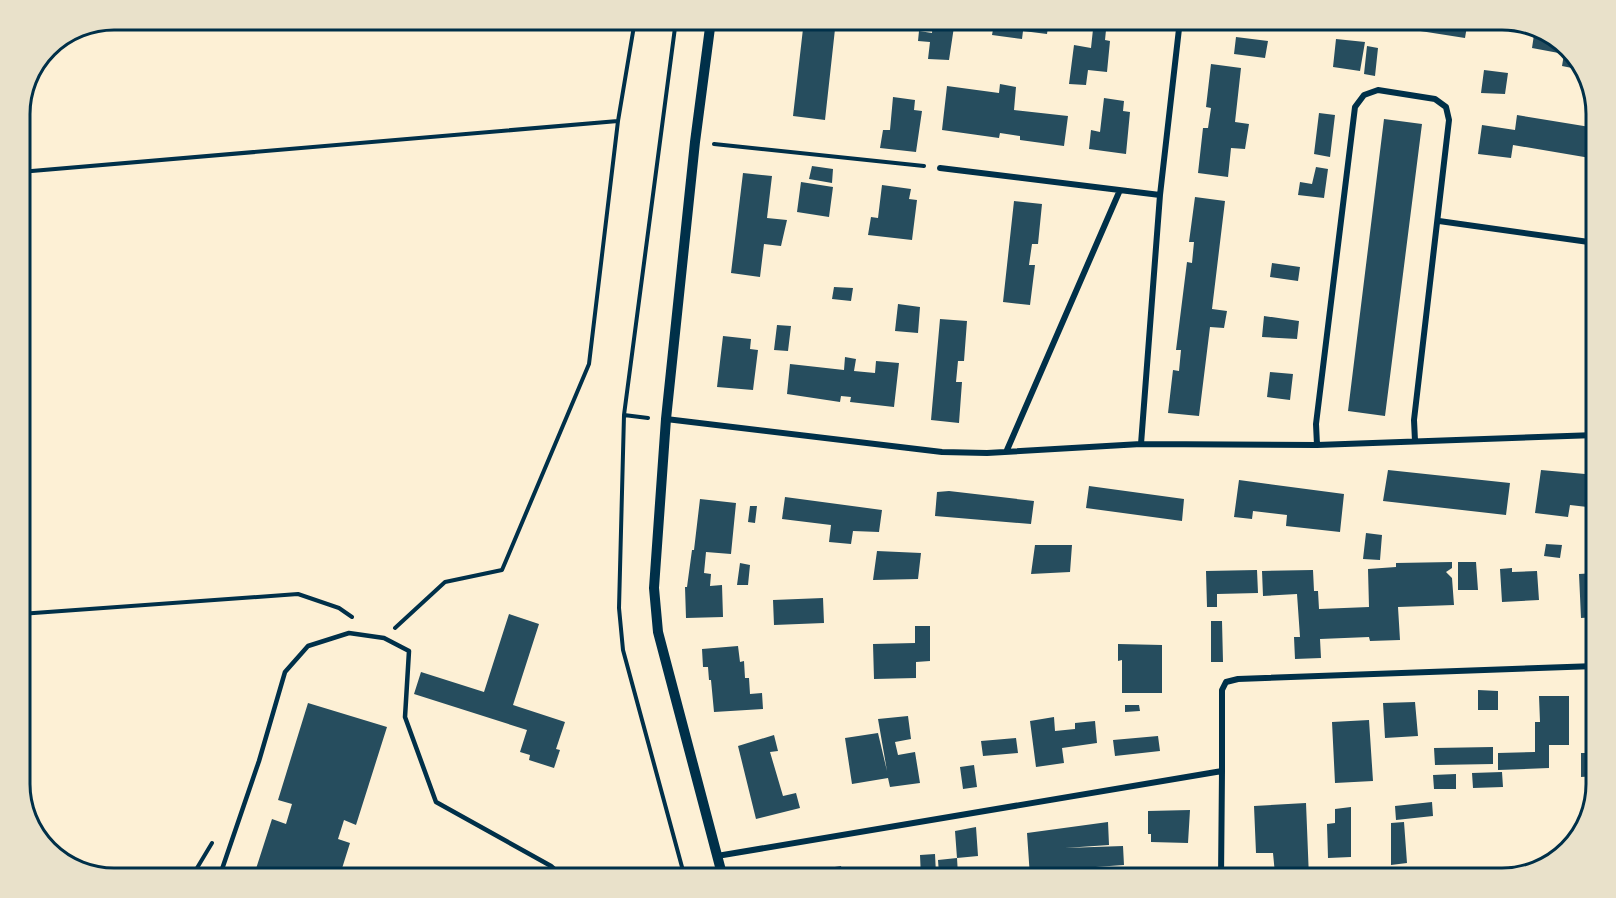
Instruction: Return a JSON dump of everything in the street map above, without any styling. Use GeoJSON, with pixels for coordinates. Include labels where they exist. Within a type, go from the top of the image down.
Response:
{"type":"FeatureCollection","features":[{"type":"Feature","properties":{"kind":"street"},"geometry":{"type":"LineString","coordinates":[[710,30],[695,142],[666,419],[654,588],[658,632],[719,868]]}},
{"type":"Feature","properties":{"kind":"street"},"geometry":{"type":"LineString","coordinates":[[1141,444],[1160,195],[1179,30]]}},
{"type":"Feature","properties":{"kind":"street"},"geometry":{"type":"LineString","coordinates":[[1317,445],[1316,424],[1355,107],[1364,95],[1378,90],[1435,99],[1446,107],[1449,120],[1414,420],[1415,441]]}},
{"type":"Feature","properties":{"kind":"street"},"geometry":{"type":"LineString","coordinates":[[940,168],[1160,195]]}},
{"type":"Feature","properties":{"kind":"street"},"geometry":{"type":"LineString","coordinates":[[1007,450],[1120,190]]}},
{"type":"Feature","properties":{"kind":"street"},"geometry":{"type":"LineString","coordinates":[[1439,221],[1586,242]]}},
{"type":"Feature","properties":{"kind":"street"},"geometry":{"type":"LineString","coordinates":[[666,419],[942,452],[987,453],[1007,450],[1141,444],[1317,445],[1586,435]]}},
{"type":"Feature","properties":{"kind":"street"},"geometry":{"type":"LineString","coordinates":[[1221,868],[1222,690],[1226,682],[1238,679],[1586,666]]}},
{"type":"Feature","properties":{"kind":"street"},"geometry":{"type":"LineString","coordinates":[[717,856],[1222,771]]}},
{"type":"Feature","properties":{"kind":"lane"},"geometry":{"type":"LineString","coordinates":[[223,868],[259,761],[285,672],[308,646],[349,633],[384,638],[409,651],[405,717],[436,802],[552,868]]}},
{"type":"Feature","properties":{"kind":"path"},"geometry":{"type":"LineString","coordinates":[[30,613],[298,594],[339,608],[384,638],[444,582],[502,570],[589,364],[618,121],[632,30]]}},
{"type":"Feature","properties":{"kind":"path"},"geometry":{"type":"LineString","coordinates":[[30,171],[618,121]]}},
{"type":"Feature","properties":{"kind":"path"},"geometry":{"type":"LineString","coordinates":[[695,142],[940,168]]}},
{"type":"Feature","properties":{"kind":"building"},"geometry":{"type":"Polygon","coordinates":[[[803,30],[835,30],[825,120],[793,116],[803,30]]]}},
{"type":"Feature","properties":{"kind":"building"},"geometry":{"type":"Polygon","coordinates":[[[932,30],[954,30],[949,60],[928,59],[930,42],[918,41],[919,31],[932,33],[932,30]]]}},
{"type":"Feature","properties":{"kind":"building"},"geometry":{"type":"Polygon","coordinates":[[[993,30],[1048,30],[1047,34],[1023,31],[1022,39],[992,35],[993,30]]]}},
{"type":"Feature","properties":{"kind":"building"},"geometry":{"type":"Polygon","coordinates":[[[1093,30],[1106,30],[1105,40],[1110,41],[1107,72],[1088,70],[1086,85],[1069,84],[1074,45],[1091,48],[1093,30]]]}},
{"type":"Feature","properties":{"kind":"building"},"geometry":{"type":"Polygon","coordinates":[[[1414,30],[1466,30],[1465,38],[1414,30]]]}},
{"type":"Feature","properties":{"kind":"building"},"geometry":{"type":"Polygon","coordinates":[[[1534,36],[1559,53],[1532,48],[1534,36]]]}},
{"type":"Feature","properties":{"kind":"building"},"geometry":{"type":"Polygon","coordinates":[[[1236,37],[1268,41],[1265,58],[1234,54],[1236,37]]]}},
{"type":"Feature","properties":{"kind":"building"},"geometry":{"type":"Polygon","coordinates":[[[1336,39],[1365,42],[1360,71],[1333,67],[1336,39]]]}},
{"type":"Feature","properties":{"kind":"building"},"geometry":{"type":"Polygon","coordinates":[[[1367,46],[1378,48],[1375,76],[1364,74],[1367,46]]]}},
{"type":"Feature","properties":{"kind":"building"},"geometry":{"type":"Polygon","coordinates":[[[1563,57],[1573,68],[1562,66],[1563,57]]]}},
{"type":"Feature","properties":{"kind":"building"},"geometry":{"type":"Polygon","coordinates":[[[1211,64],[1241,68],[1235,122],[1249,124],[1245,149],[1231,148],[1228,177],[1198,173],[1203,128],[1208,128],[1211,108],[1206,107],[1211,64]]]}},
{"type":"Feature","properties":{"kind":"building"},"geometry":{"type":"Polygon","coordinates":[[[1484,70],[1508,73],[1505,94],[1481,93],[1484,70]]]}},
{"type":"Feature","properties":{"kind":"building"},"geometry":{"type":"Polygon","coordinates":[[[1000,84],[1016,87],[1014,110],[1068,116],[1064,146],[1020,140],[1020,136],[1000,133],[999,138],[942,130],[947,86],[999,93],[1000,84]]]}},
{"type":"Feature","properties":{"kind":"building"},"geometry":{"type":"Polygon","coordinates":[[[893,97],[915,100],[914,110],[922,111],[916,152],[880,148],[883,130],[890,130],[893,97]]]}},
{"type":"Feature","properties":{"kind":"building"},"geometry":{"type":"Polygon","coordinates":[[[1104,98],[1124,101],[1123,111],[1130,112],[1126,154],[1089,149],[1091,130],[1100,132],[1104,98]]]}},
{"type":"Feature","properties":{"kind":"building"},"geometry":{"type":"Polygon","coordinates":[[[1319,113],[1335,115],[1330,157],[1314,154],[1319,113]]]}},
{"type":"Feature","properties":{"kind":"building"},"geometry":{"type":"Polygon","coordinates":[[[1517,115],[1586,126],[1586,157],[1513,145],[1511,158],[1478,154],[1482,125],[1515,130],[1517,115]]]}},
{"type":"Feature","properties":{"kind":"building"},"geometry":{"type":"Polygon","coordinates":[[[1384,119],[1422,124],[1385,416],[1348,411],[1384,119]]]}},
{"type":"Feature","properties":{"kind":"building"},"geometry":{"type":"Polygon","coordinates":[[[812,166],[833,169],[832,183],[809,179],[812,166]]]}},
{"type":"Feature","properties":{"kind":"building"},"geometry":{"type":"Polygon","coordinates":[[[1316,167],[1328,169],[1324,198],[1298,195],[1300,182],[1312,184],[1316,167]]]}},
{"type":"Feature","properties":{"kind":"building"},"geometry":{"type":"Polygon","coordinates":[[[743,173],[772,176],[767,218],[787,220],[781,246],[764,244],[760,277],[731,273],[743,173]]]}},
{"type":"Feature","properties":{"kind":"building"},"geometry":{"type":"Polygon","coordinates":[[[801,182],[833,187],[829,217],[797,212],[801,182]]]}},
{"type":"Feature","properties":{"kind":"building"},"geometry":{"type":"Polygon","coordinates":[[[882,185],[911,189],[909,199],[917,200],[912,240],[868,235],[871,217],[878,218],[882,185]]]}},
{"type":"Feature","properties":{"kind":"building"},"geometry":{"type":"Polygon","coordinates":[[[1195,197],[1225,201],[1212,309],[1227,311],[1224,328],[1210,327],[1199,416],[1168,413],[1173,370],[1179,371],[1181,350],[1176,350],[1187,262],[1192,263],[1194,242],[1189,242],[1195,197]]]}},
{"type":"Feature","properties":{"kind":"building"},"geometry":{"type":"Polygon","coordinates":[[[1014,201],[1042,204],[1038,244],[1032,244],[1029,265],[1035,265],[1030,305],[1003,302],[1014,201]]]}},
{"type":"Feature","properties":{"kind":"building"},"geometry":{"type":"Polygon","coordinates":[[[1272,263],[1300,267],[1298,281],[1270,277],[1272,263]]]}},
{"type":"Feature","properties":{"kind":"building"},"geometry":{"type":"Polygon","coordinates":[[[834,287],[853,288],[851,301],[832,299],[834,287]]]}},
{"type":"Feature","properties":{"kind":"building"},"geometry":{"type":"Polygon","coordinates":[[[898,304],[920,307],[918,333],[895,331],[898,304]]]}},
{"type":"Feature","properties":{"kind":"building"},"geometry":{"type":"Polygon","coordinates":[[[1264,316],[1299,321],[1297,339],[1262,337],[1264,316]]]}},
{"type":"Feature","properties":{"kind":"building"},"geometry":{"type":"Polygon","coordinates":[[[940,319],[967,321],[964,361],[958,361],[956,382],[962,382],[959,423],[931,420],[940,319]]]}},
{"type":"Feature","properties":{"kind":"building"},"geometry":{"type":"Polygon","coordinates":[[[777,325],[791,326],[788,351],[774,350],[777,325]]]}},
{"type":"Feature","properties":{"kind":"building"},"geometry":{"type":"Polygon","coordinates":[[[723,336],[751,339],[750,349],[758,350],[753,390],[717,387],[723,336]]]}},
{"type":"Feature","properties":{"kind":"building"},"geometry":{"type":"Polygon","coordinates":[[[845,357],[856,359],[854,371],[875,373],[876,361],[899,363],[894,407],[850,402],[851,397],[841,396],[840,402],[787,394],[790,364],[844,370],[845,357]]]}},
{"type":"Feature","properties":{"kind":"building"},"geometry":{"type":"Polygon","coordinates":[[[1270,372],[1293,374],[1290,400],[1267,397],[1270,372]]]}},
{"type":"Feature","properties":{"kind":"building"},"geometry":{"type":"Polygon","coordinates":[[[1388,470],[1510,483],[1506,515],[1383,501],[1388,470]]]}},
{"type":"Feature","properties":{"kind":"building"},"geometry":{"type":"Polygon","coordinates":[[[1541,470],[1586,474],[1586,507],[1570,505],[1568,517],[1535,513],[1541,470]]]}},
{"type":"Feature","properties":{"kind":"building"},"geometry":{"type":"Polygon","coordinates":[[[1239,480],[1344,494],[1340,532],[1286,526],[1287,515],[1253,511],[1252,519],[1234,517],[1239,480]]]}},
{"type":"Feature","properties":{"kind":"building"},"geometry":{"type":"Polygon","coordinates":[[[1089,486],[1184,499],[1182,521],[1086,508],[1089,486]]]}},
{"type":"Feature","properties":{"kind":"building"},"geometry":{"type":"Polygon","coordinates":[[[949,491],[1034,501],[1031,524],[935,516],[937,492],[949,491]]]}},
{"type":"Feature","properties":{"kind":"building"},"geometry":{"type":"Polygon","coordinates":[[[785,497],[882,510],[879,532],[853,531],[851,544],[829,542],[831,525],[782,519],[785,497]]]}},
{"type":"Feature","properties":{"kind":"building"},"geometry":{"type":"Polygon","coordinates":[[[700,499],[736,503],[731,554],[706,552],[704,573],[711,574],[710,586],[722,585],[723,617],[686,618],[685,587],[687,587],[692,550],[694,550],[700,499]]]}},
{"type":"Feature","properties":{"kind":"building"},"geometry":{"type":"Polygon","coordinates":[[[750,506],[757,506],[755,523],[748,522],[750,506]]]}},
{"type":"Feature","properties":{"kind":"building"},"geometry":{"type":"Polygon","coordinates":[[[1366,533],[1382,535],[1380,560],[1363,559],[1366,533]]]}},
{"type":"Feature","properties":{"kind":"building"},"geometry":{"type":"Polygon","coordinates":[[[1546,544],[1562,545],[1560,558],[1544,556],[1546,544]]]}},
{"type":"Feature","properties":{"kind":"building"},"geometry":{"type":"Polygon","coordinates":[[[1035,545],[1072,545],[1070,572],[1031,574],[1035,545]]]}},
{"type":"Feature","properties":{"kind":"building"},"geometry":{"type":"Polygon","coordinates":[[[877,551],[921,553],[918,579],[873,580],[877,551]]]}},
{"type":"Feature","properties":{"kind":"building"},"geometry":{"type":"Polygon","coordinates":[[[1452,562],[1452,568],[1446,572],[1452,578],[1454,605],[1398,607],[1400,640],[1370,641],[1369,637],[1320,639],[1321,658],[1295,659],[1294,637],[1300,637],[1297,594],[1263,596],[1262,571],[1313,570],[1314,591],[1318,591],[1319,609],[1369,607],[1368,569],[1396,567],[1396,563],[1452,562]]]}},
{"type":"Feature","properties":{"kind":"building"},"geometry":{"type":"Polygon","coordinates":[[[1458,562],[1476,562],[1478,590],[1458,590],[1458,562]]]}},
{"type":"Feature","properties":{"kind":"building"},"geometry":{"type":"Polygon","coordinates":[[[740,563],[750,565],[748,585],[737,585],[740,563]]]}},
{"type":"Feature","properties":{"kind":"building"},"geometry":{"type":"Polygon","coordinates":[[[1512,568],[1512,572],[1537,571],[1539,600],[1502,602],[1500,569],[1512,568]]]}},
{"type":"Feature","properties":{"kind":"building"},"geometry":{"type":"Polygon","coordinates":[[[1257,570],[1258,593],[1217,594],[1217,607],[1207,607],[1206,571],[1257,570]]]}},
{"type":"Feature","properties":{"kind":"building"},"geometry":{"type":"Polygon","coordinates":[[[1579,574],[1586,574],[1586,618],[1581,618],[1579,574]]]}},
{"type":"Feature","properties":{"kind":"building"},"geometry":{"type":"Polygon","coordinates":[[[823,598],[824,623],[774,625],[773,600],[823,598]]]}},
{"type":"Feature","properties":{"kind":"building"},"geometry":{"type":"Polygon","coordinates":[[[509,614],[539,624],[513,705],[565,722],[556,749],[560,750],[554,768],[529,760],[530,755],[520,752],[527,730],[414,694],[421,672],[484,692],[509,614]]]}},
{"type":"Feature","properties":{"kind":"building"},"geometry":{"type":"Polygon","coordinates":[[[1211,621],[1222,621],[1223,662],[1211,662],[1211,621]]]}},
{"type":"Feature","properties":{"kind":"building"},"geometry":{"type":"Polygon","coordinates":[[[915,626],[930,626],[930,661],[916,662],[916,678],[874,679],[873,644],[915,643],[915,626]]]}},
{"type":"Feature","properties":{"kind":"building"},"geometry":{"type":"Polygon","coordinates":[[[1118,644],[1162,645],[1162,693],[1122,693],[1122,660],[1118,661],[1118,644]]]}},
{"type":"Feature","properties":{"kind":"building"},"geometry":{"type":"Polygon","coordinates":[[[738,646],[740,662],[744,661],[745,678],[749,678],[750,694],[762,693],[763,709],[714,712],[711,680],[709,680],[708,667],[703,667],[702,649],[738,646]]]}},
{"type":"Feature","properties":{"kind":"building"},"geometry":{"type":"Polygon","coordinates":[[[1478,690],[1498,691],[1498,710],[1478,710],[1478,690]]]}},
{"type":"Feature","properties":{"kind":"building"},"geometry":{"type":"Polygon","coordinates":[[[1539,696],[1569,696],[1569,745],[1549,745],[1549,768],[1498,770],[1498,753],[1535,752],[1535,722],[1540,722],[1539,696]]]}},
{"type":"Feature","properties":{"kind":"building"},"geometry":{"type":"Polygon","coordinates":[[[1415,702],[1418,736],[1385,738],[1383,703],[1415,702]]]}},
{"type":"Feature","properties":{"kind":"building"},"geometry":{"type":"Polygon","coordinates":[[[308,703],[387,727],[356,825],[344,820],[338,839],[350,843],[342,868],[256,868],[272,819],[286,824],[292,804],[278,800],[308,703]]]}},
{"type":"Feature","properties":{"kind":"building"},"geometry":{"type":"Polygon","coordinates":[[[1125,705],[1139,705],[1140,711],[1125,712],[1125,705]]]}},
{"type":"Feature","properties":{"kind":"building"},"geometry":{"type":"Polygon","coordinates":[[[908,716],[911,739],[895,742],[898,755],[915,752],[920,783],[890,787],[888,778],[852,784],[845,738],[878,733],[887,771],[878,719],[908,716]]]}},
{"type":"Feature","properties":{"kind":"building"},"geometry":{"type":"Polygon","coordinates":[[[1054,717],[1055,731],[1075,729],[1075,723],[1095,721],[1097,743],[1062,748],[1064,763],[1036,767],[1030,721],[1054,717]]]}},
{"type":"Feature","properties":{"kind":"building"},"geometry":{"type":"Polygon","coordinates":[[[1369,720],[1373,781],[1335,783],[1332,722],[1369,720]]]}},
{"type":"Feature","properties":{"kind":"building"},"geometry":{"type":"Polygon","coordinates":[[[774,735],[778,751],[770,752],[783,796],[796,793],[800,808],[756,819],[738,746],[774,735]]]}},
{"type":"Feature","properties":{"kind":"building"},"geometry":{"type":"Polygon","coordinates":[[[1158,736],[1160,751],[1115,756],[1113,740],[1158,736]]]}},
{"type":"Feature","properties":{"kind":"building"},"geometry":{"type":"Polygon","coordinates":[[[1016,738],[1018,753],[983,756],[981,741],[1016,738]]]}},
{"type":"Feature","properties":{"kind":"building"},"geometry":{"type":"Polygon","coordinates":[[[1493,747],[1493,764],[1435,765],[1434,748],[1493,747]]]}},
{"type":"Feature","properties":{"kind":"building"},"geometry":{"type":"Polygon","coordinates":[[[1581,753],[1586,753],[1586,777],[1581,777],[1581,753]]]}},
{"type":"Feature","properties":{"kind":"building"},"geometry":{"type":"Polygon","coordinates":[[[974,765],[977,787],[963,789],[960,767],[974,765]]]}},
{"type":"Feature","properties":{"kind":"building"},"geometry":{"type":"Polygon","coordinates":[[[1502,772],[1503,787],[1473,788],[1472,773],[1502,772]]]}},
{"type":"Feature","properties":{"kind":"building"},"geometry":{"type":"Polygon","coordinates":[[[1456,774],[1456,789],[1434,789],[1433,775],[1456,774]]]}},
{"type":"Feature","properties":{"kind":"building"},"geometry":{"type":"Polygon","coordinates":[[[1432,802],[1433,816],[1396,820],[1395,806],[1432,802]]]}},
{"type":"Feature","properties":{"kind":"building"},"geometry":{"type":"Polygon","coordinates":[[[1306,803],[1309,868],[1274,868],[1273,853],[1256,853],[1254,806],[1306,803]]]}},
{"type":"Feature","properties":{"kind":"building"},"geometry":{"type":"Polygon","coordinates":[[[1351,807],[1351,857],[1328,858],[1327,824],[1335,823],[1335,809],[1351,807]]]}},
{"type":"Feature","properties":{"kind":"building"},"geometry":{"type":"Polygon","coordinates":[[[1190,810],[1188,843],[1151,842],[1151,834],[1148,834],[1148,811],[1190,810]]]}},
{"type":"Feature","properties":{"kind":"building"},"geometry":{"type":"Polygon","coordinates":[[[1108,822],[1109,845],[1065,848],[1123,846],[1124,865],[1029,868],[1027,833],[1108,822]]]}},
{"type":"Feature","properties":{"kind":"building"},"geometry":{"type":"Polygon","coordinates":[[[1404,822],[1407,863],[1391,865],[1391,823],[1404,822]]]}},
{"type":"Feature","properties":{"kind":"building"},"geometry":{"type":"Polygon","coordinates":[[[976,827],[978,856],[957,858],[955,831],[976,827]]]}},
{"type":"Feature","properties":{"kind":"building"},"geometry":{"type":"Polygon","coordinates":[[[935,854],[936,868],[921,868],[920,855],[935,854]]]}},
{"type":"Feature","properties":{"kind":"building"},"geometry":{"type":"Polygon","coordinates":[[[957,858],[958,868],[939,868],[938,860],[957,858]]]}}]}
